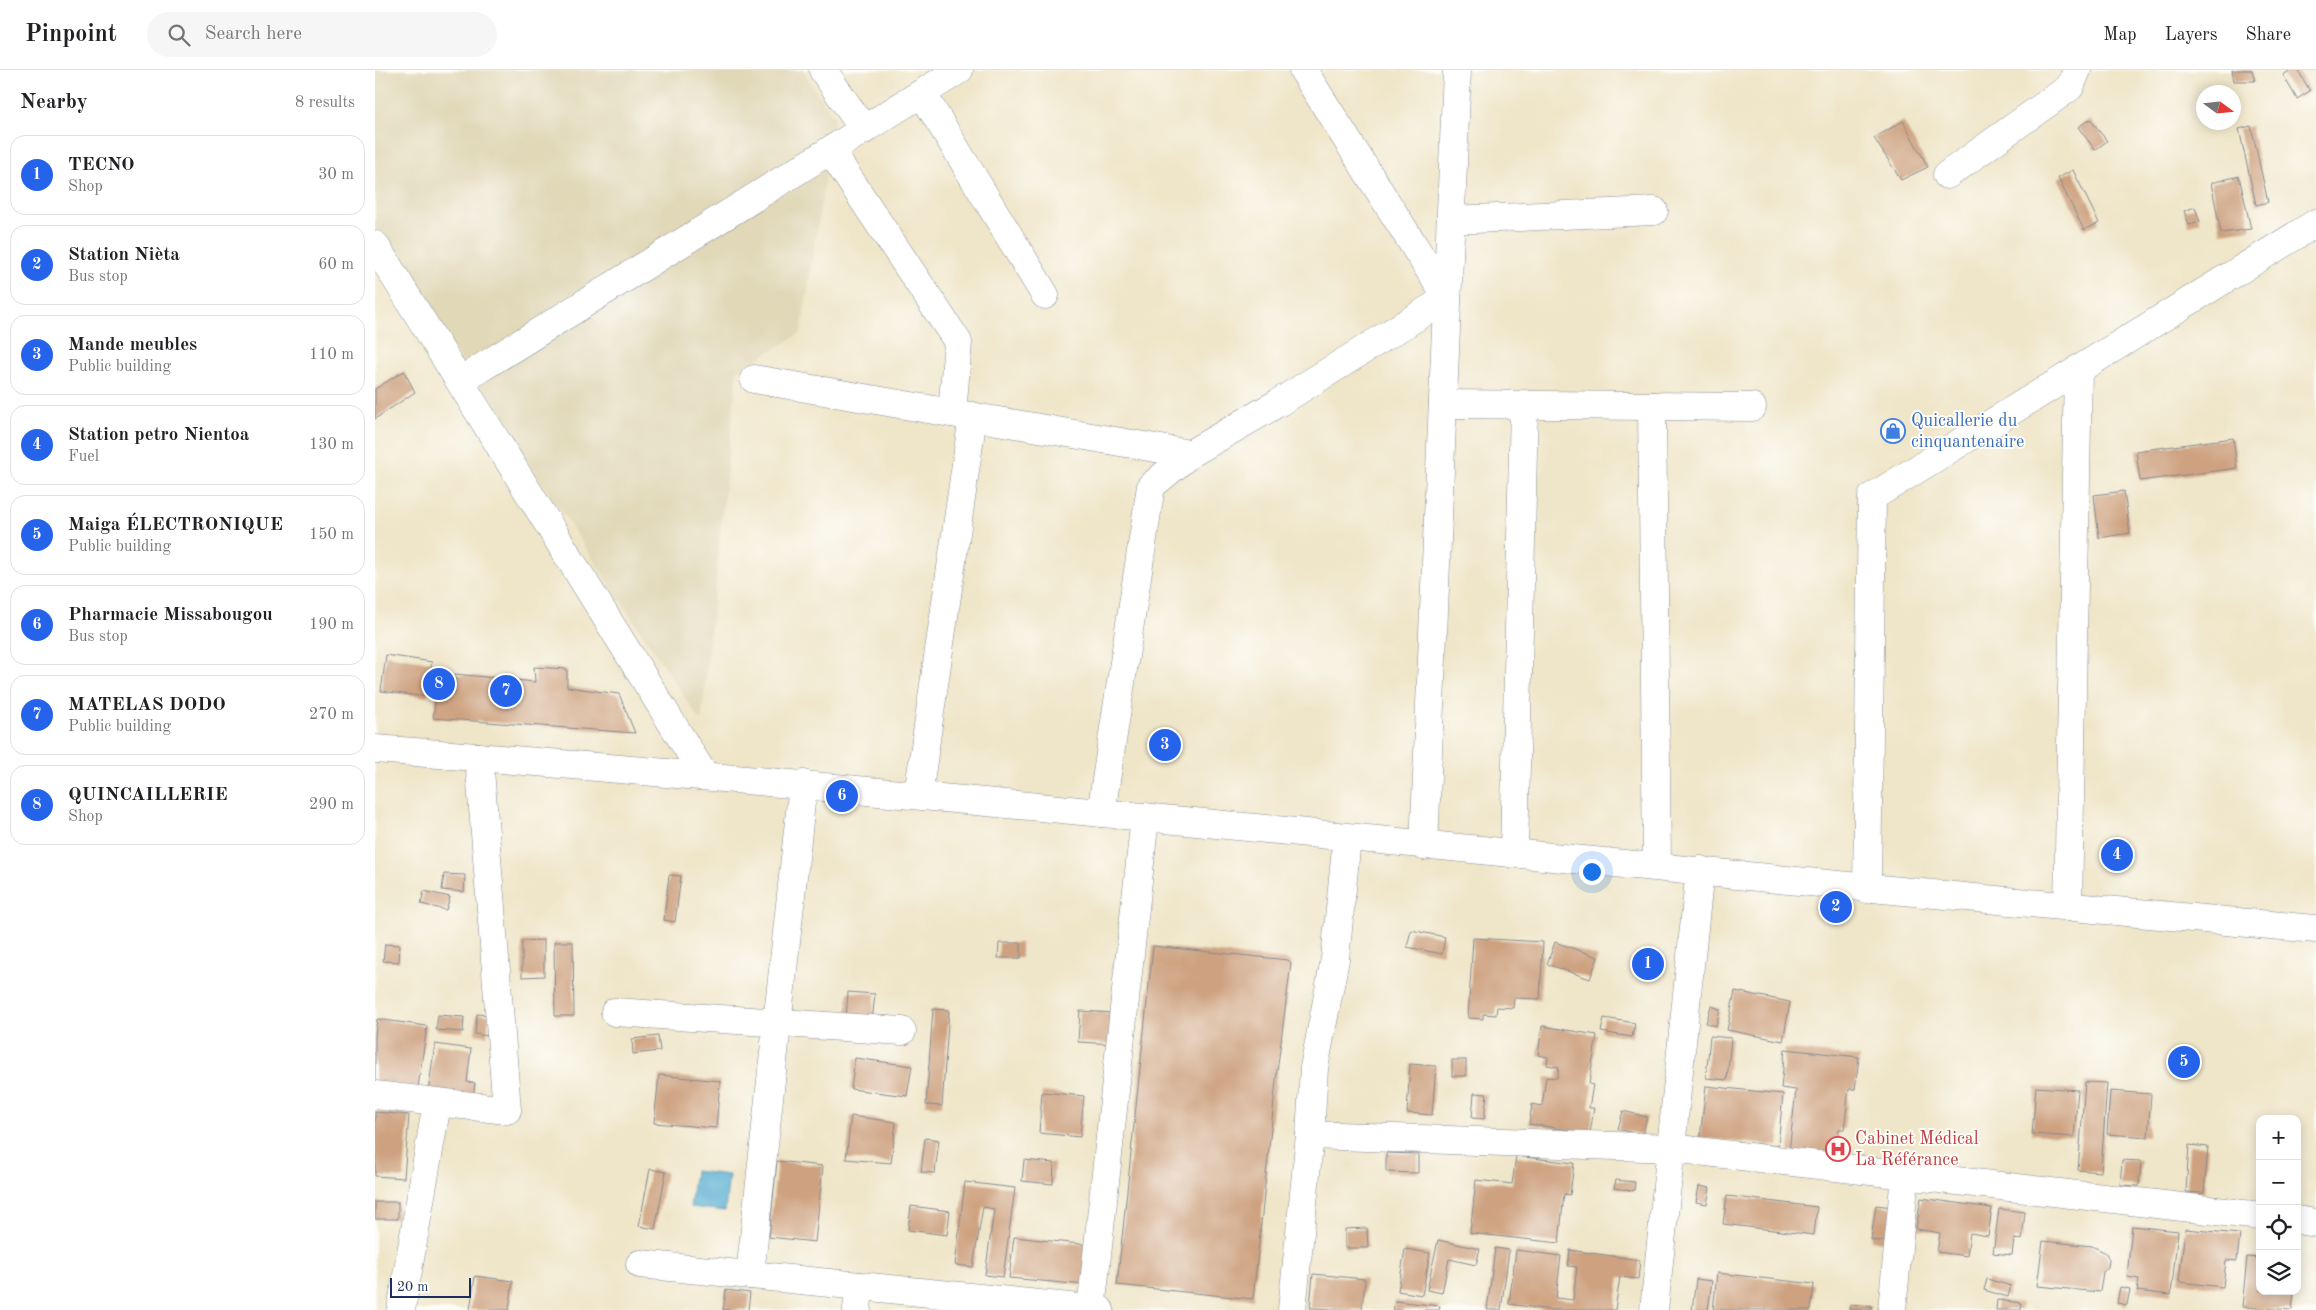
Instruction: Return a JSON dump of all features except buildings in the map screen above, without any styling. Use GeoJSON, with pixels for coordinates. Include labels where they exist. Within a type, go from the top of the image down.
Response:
{"type":"FeatureCollection","features":[{"type":"Feature","properties":{"kind":"street"},"geometry":{"type":"LineString","coordinates":[[823,70],[863,130]]}},
{"type":"Feature","properties":{"kind":"street"},"geometry":{"type":"LineString","coordinates":[[460,381],[959,70]]}},
{"type":"Feature","properties":{"kind":"street"},"geometry":{"type":"LineString","coordinates":[[1303,70],[1447,298]]}},
{"type":"Feature","properties":{"kind":"street"},"geometry":{"type":"LineString","coordinates":[[1424,846],[1457,70]]}},
{"type":"Feature","properties":{"kind":"street"},"geometry":{"type":"LineString","coordinates":[[1947,175],[2070,88],[2077,70]]}},
{"type":"Feature","properties":{"kind":"street"},"geometry":{"type":"LineString","coordinates":[[922,93],[1045,294]]}},
{"type":"Feature","properties":{"kind":"street"},"geometry":{"type":"LineString","coordinates":[[830,150],[958,342],[963,415],[918,795]]}},
{"type":"Feature","properties":{"kind":"street"},"geometry":{"type":"LineString","coordinates":[[1451,220],[1654,212]]}},
{"type":"Feature","properties":{"kind":"street"},"geometry":{"type":"LineString","coordinates":[[1867,889],[1872,497],[2316,223]]}},
{"type":"Feature","properties":{"kind":"street"},"geometry":{"type":"LineString","coordinates":[[375,245],[705,775]]}},
{"type":"Feature","properties":{"kind":"street"},"geometry":{"type":"LineString","coordinates":[[1101,813],[1151,486],[1190,454],[1278,403],[1447,298]]}},
{"type":"Feature","properties":{"kind":"street"},"geometry":{"type":"LineString","coordinates":[[2068,907],[2078,369]]}},
{"type":"Feature","properties":{"kind":"street"},"geometry":{"type":"LineString","coordinates":[[754,379],[1190,454]]}},
{"type":"Feature","properties":{"kind":"street"},"geometry":{"type":"LineString","coordinates":[[1443,404],[1752,407]]}},
{"type":"Feature","properties":{"kind":"street"},"geometry":{"type":"LineString","coordinates":[[1514,854],[1524,404]]}},
{"type":"Feature","properties":{"kind":"street"},"geometry":{"type":"LineString","coordinates":[[1653,406],[1657,866]]}},
{"type":"Feature","properties":{"kind":"street"},"geometry":{"type":"LineString","coordinates":[[375,749],[803,784],[1424,846],[1700,870],[1867,889],[2316,928]]}},
{"type":"Feature","properties":{"kind":"street"},"geometry":{"type":"LineString","coordinates":[[375,1095],[437,1104],[507,1110],[479,757]]}},
{"type":"Feature","properties":{"kind":"street"},"geometry":{"type":"LineString","coordinates":[[750,1275],[803,784]]}},
{"type":"Feature","properties":{"kind":"street"},"geometry":{"type":"LineString","coordinates":[[639,1264],[750,1275],[858,1298],[1094,1310],[1145,817]]}},
{"type":"Feature","properties":{"kind":"street"},"geometry":{"type":"LineString","coordinates":[[1293,1310],[1310,1134],[1314,1068],[1335,959],[1347,838]]}},
{"type":"Feature","properties":{"kind":"street"},"geometry":{"type":"LineString","coordinates":[[1655,1310],[1700,870]]}},
{"type":"Feature","properties":{"kind":"street"},"geometry":{"type":"LineString","coordinates":[[615,1012],[902,1030]]}},
{"type":"Feature","properties":{"kind":"street"},"geometry":{"type":"LineString","coordinates":[[401,1310],[437,1104]]}},
{"type":"Feature","properties":{"kind":"street"},"geometry":{"type":"LineString","coordinates":[[1310,1134],[1671,1148],[2256,1216]]}},
{"type":"Feature","properties":{"kind":"street"},"geometry":{"type":"LineString","coordinates":[[1892,1310],[1905,1175]]}},
{"type":"Feature","properties":{"kind":"street"},"geometry":{"type":"LineString","coordinates":[[2301,1221],[2316,1223]]}},
{"type":"Feature","properties":{"kind":"shaded area"},"geometry":{"type":"Polygon","coordinates":[[[375,70],[802,70],[834,118],[801,333],[737,371],[701,722],[375,231],[375,70]]]}},
{"type":"Feature","properties":{"kind":"water"},"geometry":{"type":"Polygon","coordinates":[[[695,1171],[729,1175],[725,1211],[690,1207],[695,1171]]]}},
{"type":"Feature","properties":{"kind":"place","name":"Quicallerie du cinquantenaire"},"geometry":{"type":"Point","coordinates":[1893,431]}},
{"type":"Feature","properties":{"kind":"place","name":"QUINCAILLERIE"},"geometry":{"type":"Point","coordinates":[439,684]}},
{"type":"Feature","properties":{"kind":"place","name":"MATELAS DODO"},"geometry":{"type":"Point","coordinates":[506,691]}},
{"type":"Feature","properties":{"kind":"place","name":"Mande meubles"},"geometry":{"type":"Point","coordinates":[1165,745]}},
{"type":"Feature","properties":{"kind":"place","name":"Pharmacie Missabougou"},"geometry":{"type":"Point","coordinates":[842,796]}},
{"type":"Feature","properties":{"kind":"place","name":"Station petro Nientoa"},"geometry":{"type":"Point","coordinates":[2117,855]}},
{"type":"Feature","properties":{"kind":"place","name":"Station Nièta"},"geometry":{"type":"Point","coordinates":[1836,907]}},
{"type":"Feature","properties":{"kind":"place","name":"TECNO"},"geometry":{"type":"Point","coordinates":[1648,964]}},
{"type":"Feature","properties":{"kind":"place","name":"Maiga ÉLECTRONIQUE"},"geometry":{"type":"Point","coordinates":[2184,1062]}},
{"type":"Feature","properties":{"kind":"place","name":"Cabinet Médical La Référance"},"geometry":{"type":"Point","coordinates":[1838,1149]}}]}
